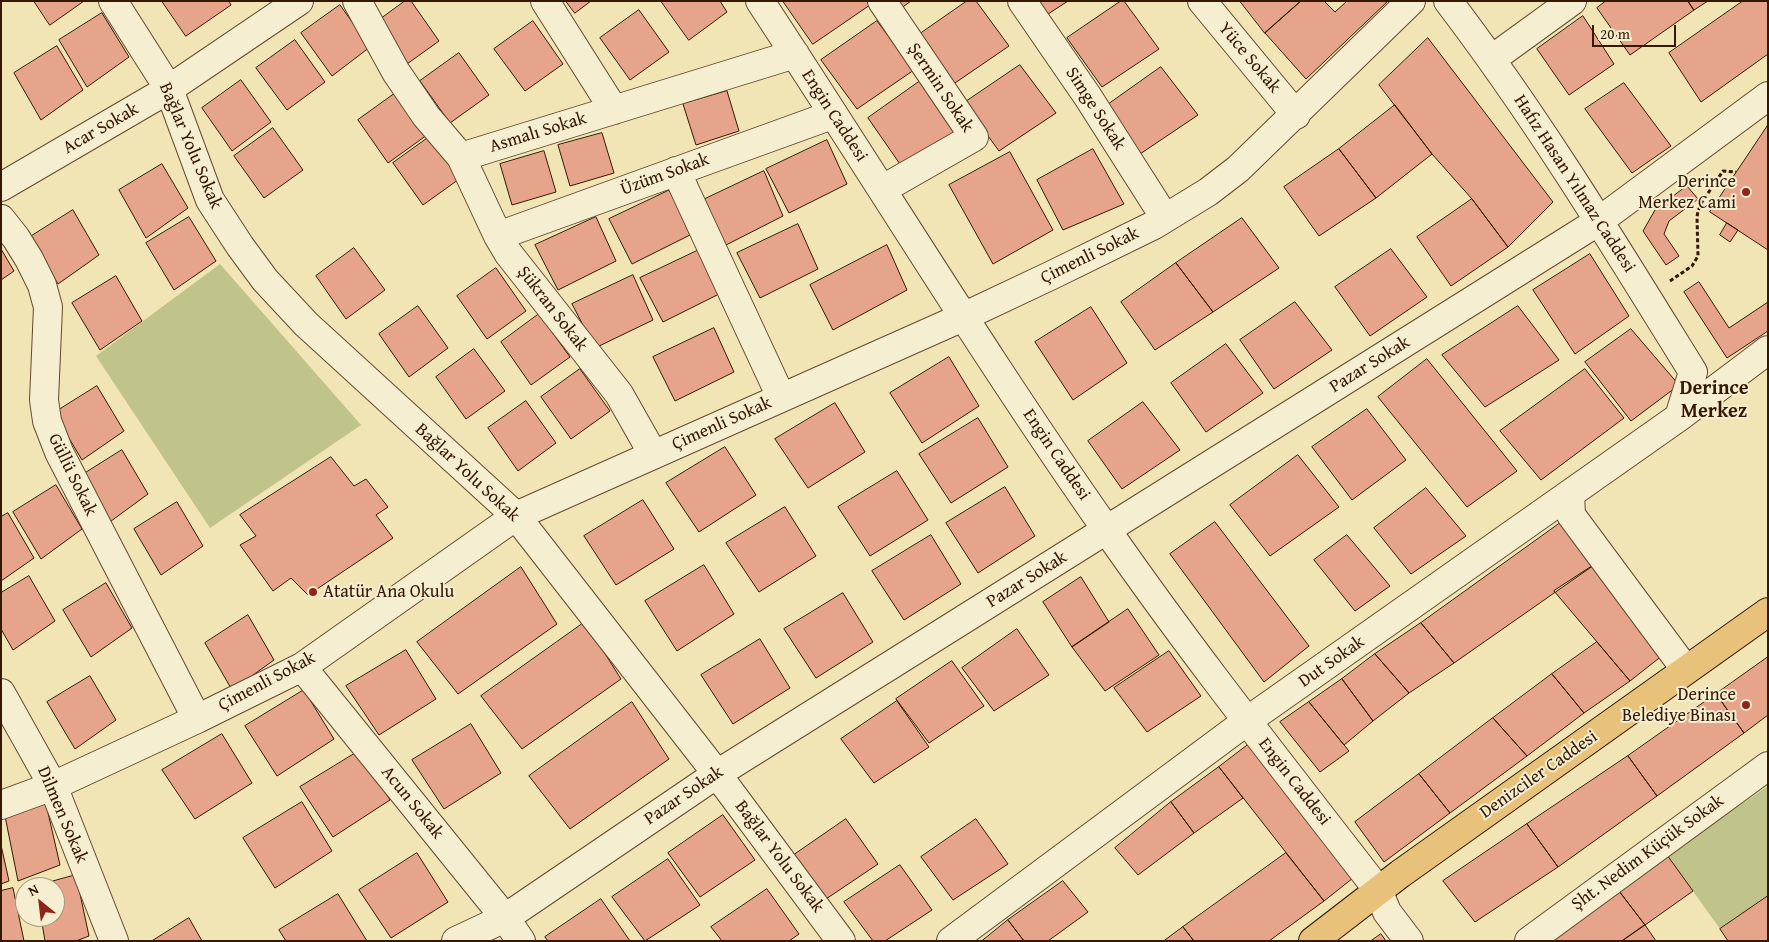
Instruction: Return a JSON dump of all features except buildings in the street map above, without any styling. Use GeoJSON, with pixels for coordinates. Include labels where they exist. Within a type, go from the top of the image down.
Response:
{"type":"FeatureCollection","features":[{"type":"Feature","properties":{"kind":"main road","name":"Denizciler Caddesi"},"geometry":{"type":"LineString","coordinates":[[1313,941],[1378,890],[1768,612]]}},
{"type":"Feature","properties":{"kind":"street","name":"Bağlar Yolu Sokak"},"geometry":{"type":"LineString","coordinates":[[113,1],[169,89],[210,200],[265,280],[306,324],[516,516],[717,774],[841,941]]}},
{"type":"Feature","properties":{"kind":"street","name":"Acar Sokak"},"geometry":{"type":"LineString","coordinates":[[1,187],[169,89],[299,1]]}},
{"type":"Feature","properties":{"kind":"street"},"geometry":{"type":"LineString","coordinates":[[357,1],[396,72],[426,116],[461,157]]}},
{"type":"Feature","properties":{"kind":"street"},"geometry":{"type":"LineString","coordinates":[[545,1],[614,110]]}},
{"type":"Feature","properties":{"kind":"street","name":"Engin Caddesi"},"geometry":{"type":"LineString","coordinates":[[760,1],[832,115],[883,189],[963,317],[1106,530],[1248,721],[1378,890],[1387,912],[1409,941]]}},
{"type":"Feature","properties":{"kind":"street","name":"Şermin Sokak"},"geometry":{"type":"LineString","coordinates":[[882,1],[974,137],[883,189]]}},
{"type":"Feature","properties":{"kind":"street","name":"Simge Sokak"},"geometry":{"type":"LineString","coordinates":[[1022,1],[1088,97],[1165,218]]}},
{"type":"Feature","properties":{"kind":"street","name":"Yüce Sokak"},"geometry":{"type":"LineString","coordinates":[[1202,1],[1296,115]]}},
{"type":"Feature","properties":{"kind":"street","name":"Çimenli Sokak"},"geometry":{"type":"LineString","coordinates":[[1,805],[53,786],[197,719],[302,667],[516,516],[963,317],[1165,218],[1208,192],[1238,169],[1296,115],[1411,1]]}},
{"type":"Feature","properties":{"kind":"street","name":"Hafız Hasan Yılmaz Caddesi"},"geometry":{"type":"LineString","coordinates":[[1448,1],[1492,59],[1599,221],[1693,372],[1678,417]]}},
{"type":"Feature","properties":{"kind":"street"},"geometry":{"type":"LineString","coordinates":[[1492,59],[1572,1]]}},
{"type":"Feature","properties":{"kind":"street","name":"Asmalı Sokak"},"geometry":{"type":"LineString","coordinates":[[461,157],[795,54]]}},
{"type":"Feature","properties":{"kind":"street","name":"Pazar Sokak"},"geometry":{"type":"LineString","coordinates":[[456,941],[505,918],[717,774],[1599,221],[1768,96]]}},
{"type":"Feature","properties":{"kind":"street","name":"Üzüm Sokak"},"geometry":{"type":"LineString","coordinates":[[498,236],[832,115]]}},
{"type":"Feature","properties":{"kind":"street","name":"Şükran Sokak"},"geometry":{"type":"LineString","coordinates":[[461,157],[498,236],[508,253],[619,394],[654,454]]}},
{"type":"Feature","properties":{"kind":"street"},"geometry":{"type":"LineString","coordinates":[[676,171],[781,398]]}},
{"type":"Feature","properties":{"kind":"street","name":"Güllü Sokak"},"geometry":{"type":"LineString","coordinates":[[1,219],[29,259],[42,285],[48,307],[44,400],[47,422],[59,452],[197,719]]}},
{"type":"Feature","properties":{"kind":"street","name":"Dut Sokak"},"geometry":{"type":"LineString","coordinates":[[951,941],[1248,721],[1678,417],[1768,350]]}},
{"type":"Feature","properties":{"kind":"street"},"geometry":{"type":"LineString","coordinates":[[1570,494],[1571,516],[1686,670]]}},
{"type":"Feature","properties":{"kind":"street","name":"Acun Sokak"},"geometry":{"type":"LineString","coordinates":[[302,667],[505,918],[520,941]]}},
{"type":"Feature","properties":{"kind":"street","name":"Dilmen Sokak"},"geometry":{"type":"LineString","coordinates":[[1,693],[53,786],[114,941]]}},
{"type":"Feature","properties":{"kind":"street","name":"Şht. Nedim Küçük Sokak"},"geometry":{"type":"LineString","coordinates":[[1529,941],[1768,766]]}},
{"type":"Feature","properties":{"kind":"street","name":"Engin Caddesi"},"geometry":{"type":"LineString","coordinates":[[1378,890],[1399,903],[1426,941]]}},
{"type":"Feature","properties":{"kind":"path"},"geometry":{"type":"LineString","coordinates":[[1646,296],[1692,266],[1698,256],[1697,217],[1702,202],[1723,171],[1736,172]]}},
{"type":"Feature","properties":{"kind":"green space"},"geometry":{"type":"Polygon","coordinates":[[[220,264],[361,425],[210,528],[96,356],[220,264]]]}},
{"type":"Feature","properties":{"kind":"green space"},"geometry":{"type":"Polygon","coordinates":[[[1768,786],[1768,896],[1720,929],[1667,855],[1768,786]]]}},
{"type":"Feature","properties":{"kind":"place","name":"Derince Merkez Cami"},"geometry":{"type":"Point","coordinates":[1746,192]}},
{"type":"Feature","properties":{"kind":"place","name":"Atatür Ana Okulu"},"geometry":{"type":"Point","coordinates":[313,592]}},
{"type":"Feature","properties":{"kind":"place","name":"Derince Belediye Binası"},"geometry":{"type":"Point","coordinates":[1746,705]}},
{"type":"Feature","properties":{"kind":"district","name":"Derince Merkez"},"geometry":{"type":"Point","coordinates":[1714,400]}}]}
